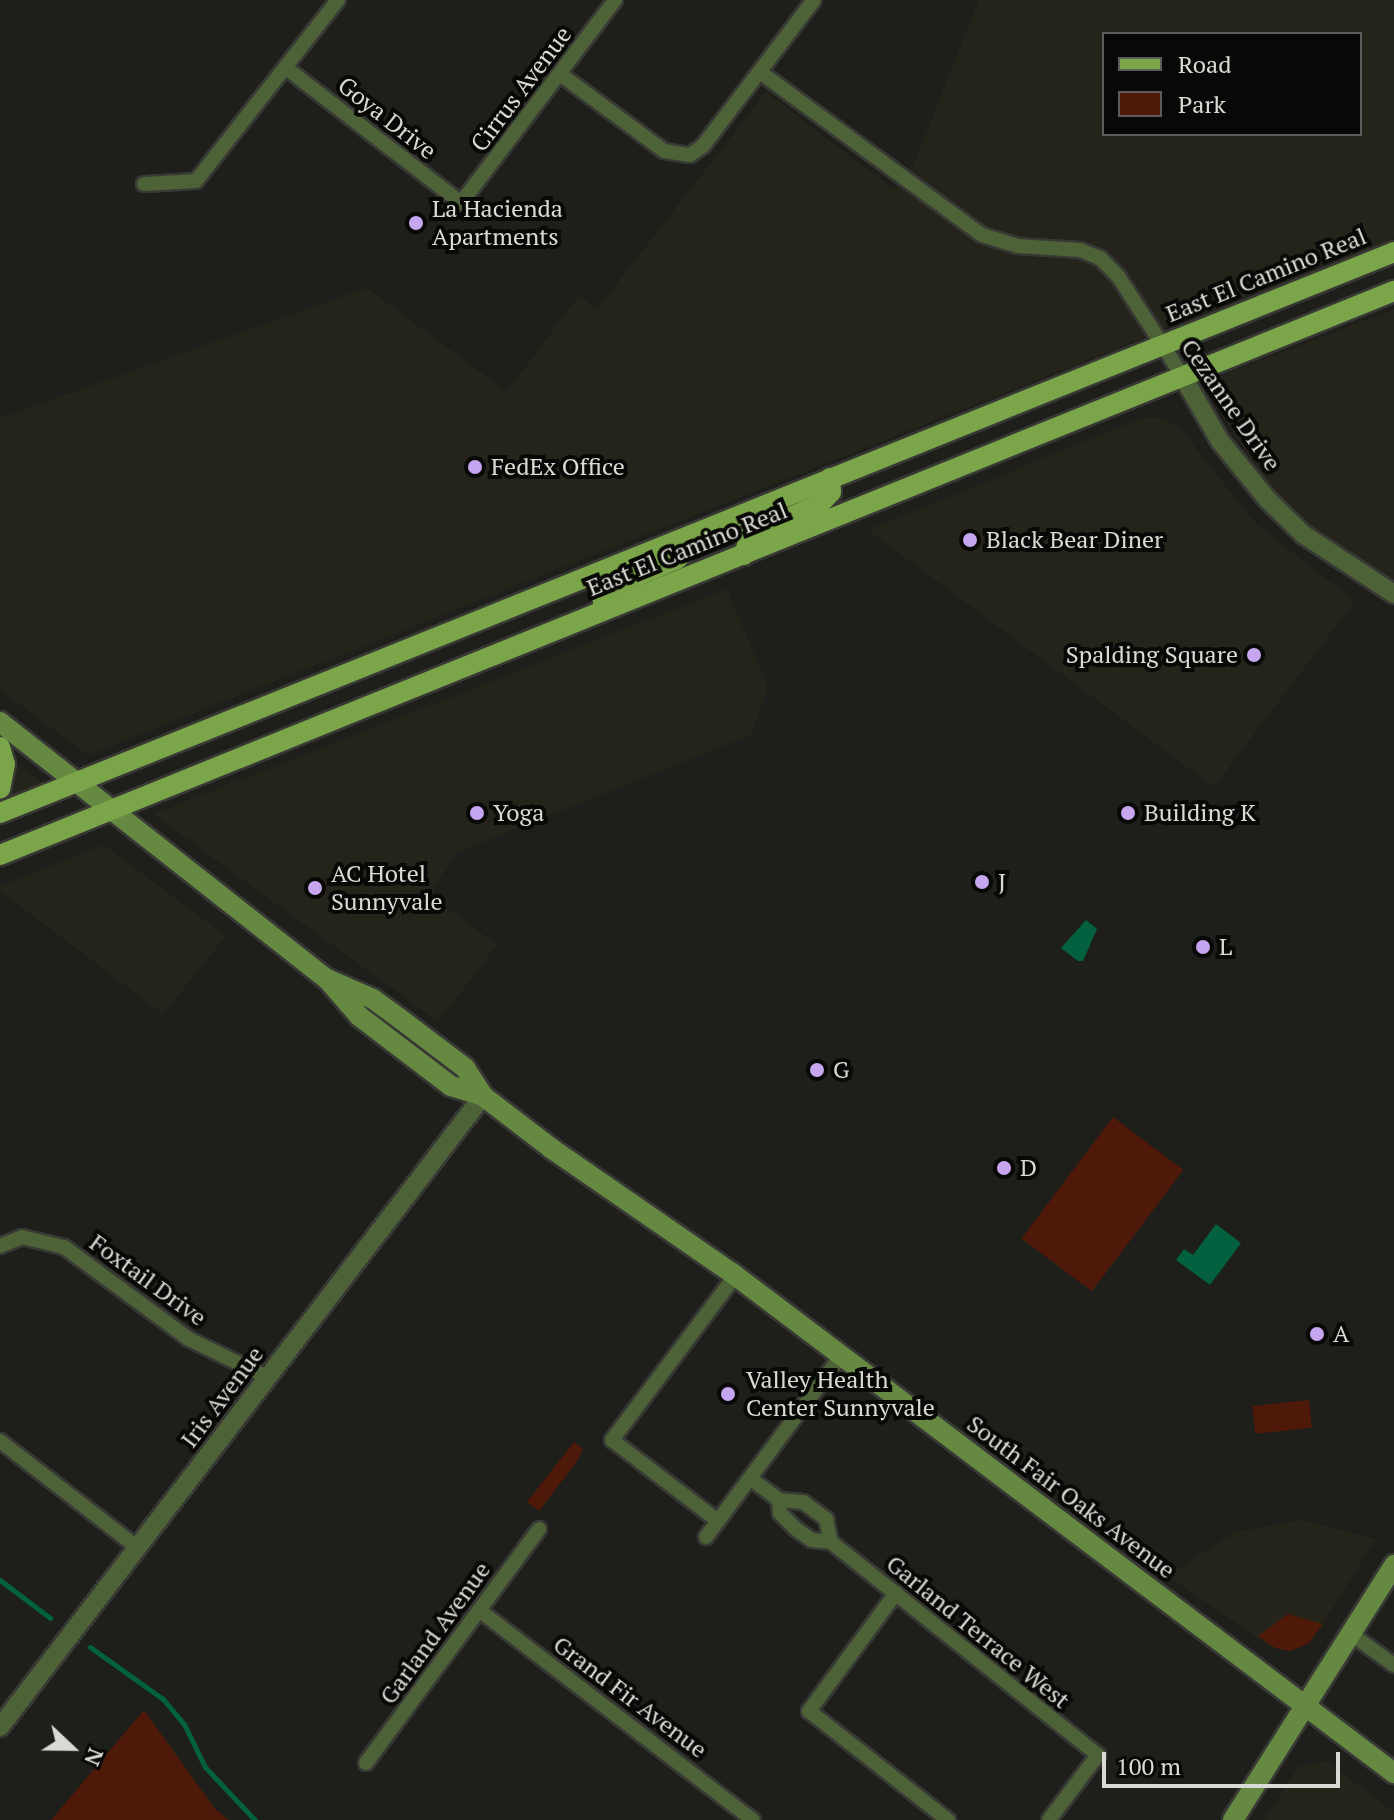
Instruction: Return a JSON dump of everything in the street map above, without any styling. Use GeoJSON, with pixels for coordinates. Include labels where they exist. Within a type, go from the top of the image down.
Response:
{"type":"FeatureCollection","features":[{"type":"Feature","properties":{"kind":"main road","name":"East El Camino Real"},"geometry":{"type":"LineString","coordinates":[[0,813],[1394,252]]}},
{"type":"Feature","properties":{"kind":"main road","name":"East El Camino Real"},"geometry":{"type":"LineString","coordinates":[[0,855],[1394,291]]}},
{"type":"Feature","properties":{"kind":"main road"},"geometry":{"type":"LineString","coordinates":[[744,555],[750,535],[820,504],[831,492],[830,478]]}},
{"type":"Feature","properties":{"kind":"main road"},"geometry":{"type":"LineString","coordinates":[[605,610],[602,597],[608,588],[677,559],[702,530]]}},
{"type":"Feature","properties":{"kind":"main road","name":"South Fair Oaks Avenue"},"geometry":{"type":"LineString","coordinates":[[0,722],[327,979],[359,1016],[451,1086],[483,1096],[736,1275],[1394,1773]]}},
{"type":"Feature","properties":{"kind":"main road"},"geometry":{"type":"LineString","coordinates":[[0,747],[5,764],[0,789]]}},
{"type":"Feature","properties":{"kind":"main road"},"geometry":{"type":"LineString","coordinates":[[1233,1820],[1394,1565]]}},
{"type":"Feature","properties":{"kind":"street"},"geometry":{"type":"LineString","coordinates":[[144,184],[196,181],[338,0]]}},
{"type":"Feature","properties":{"kind":"street","name":"Cirrus Avenue"},"geometry":{"type":"LineString","coordinates":[[461,203],[615,0]]}},
{"type":"Feature","properties":{"kind":"street"},"geometry":{"type":"LineString","coordinates":[[560,74],[664,151],[690,155],[703,146],[814,0]]}},
{"type":"Feature","properties":{"kind":"street","name":"Goya Drive"},"geometry":{"type":"LineString","coordinates":[[286,68],[461,203]]}},
{"type":"Feature","properties":{"kind":"street","name":"Cezanne Drive"},"geometry":{"type":"LineString","coordinates":[[760,72],[982,235],[1017,246],[1080,250],[1100,258],[1118,276],[1183,377],[1211,428],[1268,500],[1304,535],[1394,594]]}},
{"type":"Feature","properties":{"kind":"street","name":"Iris Avenue"},"geometry":{"type":"LineString","coordinates":[[2,1722],[483,1096]]}},
{"type":"Feature","properties":{"kind":"street","name":"Foxtail Drive"},"geometry":{"type":"LineString","coordinates":[[0,1246],[22,1237],[64,1247],[189,1339],[267,1377]]}},
{"type":"Feature","properties":{"kind":"street"},"geometry":{"type":"LineString","coordinates":[[718,1521],[612,1440],[736,1275]]}},
{"type":"Feature","properties":{"kind":"street"},"geometry":{"type":"LineString","coordinates":[[706,1537],[841,1356]]}},
{"type":"Feature","properties":{"kind":"street"},"geometry":{"type":"LineString","coordinates":[[0,1441],[138,1548]]}},
{"type":"Feature","properties":{"kind":"street","name":"Garland Terrace West"},"geometry":{"type":"LineString","coordinates":[[750,1478],[779,1500],[803,1502],[826,1519],[831,1542]]}},
{"type":"Feature","properties":{"kind":"street","name":"Garland Terrace West"},"geometry":{"type":"LineString","coordinates":[[779,1500],[780,1513],[796,1529],[812,1540],[831,1542],[1098,1755],[1049,1820]]}},
{"type":"Feature","properties":{"kind":"street","name":"Garland Avenue"},"geometry":{"type":"LineString","coordinates":[[366,1763],[539,1529]]}},
{"type":"Feature","properties":{"kind":"street"},"geometry":{"type":"LineString","coordinates":[[896,1593],[809,1711],[948,1820]]}},
{"type":"Feature","properties":{"kind":"street","name":"Grand Fir Avenue"},"geometry":{"type":"LineString","coordinates":[[479,1610],[753,1820]]}},
{"type":"Feature","properties":{"kind":"street"},"geometry":{"type":"LineString","coordinates":[[1351,1634],[1394,1665]]}},
{"type":"Feature","properties":{"kind":"shaded area"},"geometry":{"type":"Polygon","coordinates":[[[979,0],[1394,0],[1394,239],[88,755],[0,690],[0,418],[367,288],[507,392],[579,295],[597,309],[766,92],[893,189],[911,172],[979,0]]]}},
{"type":"Feature","properties":{"kind":"shaded area"},"geometry":{"type":"Polygon","coordinates":[[[1394,309],[1394,581],[1368,569],[1314,530],[1271,491],[1202,383],[1394,309]]]}},
{"type":"Feature","properties":{"kind":"shaded area","name":"Spalding Square"},"geometry":{"type":"Polygon","coordinates":[[[1145,417],[1163,419],[1181,429],[1256,524],[1355,601],[1214,787],[868,530],[1145,417]]]}},
{"type":"Feature","properties":{"kind":"shaded area"},"geometry":{"type":"Polygon","coordinates":[[[727,589],[768,688],[751,735],[456,853],[430,895],[497,945],[438,1022],[153,814],[727,589]]]}},
{"type":"Feature","properties":{"kind":"shaded area"},"geometry":{"type":"Polygon","coordinates":[[[0,751],[48,787],[0,806],[0,751]]]}},
{"type":"Feature","properties":{"kind":"shaded area"},"geometry":{"type":"Polygon","coordinates":[[[104,845],[226,936],[163,1014],[0,891],[0,886],[104,845]]]}},
{"type":"Feature","properties":{"kind":"shaded area"},"geometry":{"type":"Polygon","coordinates":[[[1086,920],[1097,929],[1083,961],[1078,961],[1061,948],[1086,920]]]}},
{"type":"Feature","properties":{"kind":"shaded area"},"geometry":{"type":"Polygon","coordinates":[[[1216,1224],[1241,1243],[1210,1285],[1176,1260],[1184,1249],[1193,1255],[1216,1224]]]}},
{"type":"Feature","properties":{"kind":"shaded area"},"geometry":{"type":"Polygon","coordinates":[[[1302,1520],[1376,1539],[1313,1639],[1299,1649],[1267,1644],[1167,1576],[1235,1532],[1302,1520]]]}},
{"type":"Feature","properties":{"kind":"shaded area"},"geometry":{"type":"Polygon","coordinates":[[[1326,1761],[1394,1812],[1394,1820],[1264,1820],[1298,1767],[1326,1761]]]}},
{"type":"Feature","properties":{"kind":"green space"},"geometry":{"type":"Polygon","coordinates":[[[1113,1117],[1183,1170],[1092,1291],[1022,1238],[1113,1117]]]}},
{"type":"Feature","properties":{"kind":"green space"},"geometry":{"type":"Polygon","coordinates":[[[1309,1400],[1312,1428],[1255,1434],[1252,1406],[1309,1400]]]}},
{"type":"Feature","properties":{"kind":"green space"},"geometry":{"type":"Polygon","coordinates":[[[574,1442],[583,1449],[577,1461],[539,1511],[527,1502],[574,1442]]]}},
{"type":"Feature","properties":{"kind":"green space"},"geometry":{"type":"Polygon","coordinates":[[[1288,1614],[1323,1624],[1309,1643],[1290,1651],[1275,1648],[1258,1636],[1288,1614]]]}},
{"type":"Feature","properties":{"kind":"green space"},"geometry":{"type":"Polygon","coordinates":[[[144,1710],[215,1809],[229,1820],[51,1820],[144,1710]]]}},
{"type":"Feature","properties":{"kind":"waterway"},"geometry":{"type":"LineString","coordinates":[[0,1580],[50,1618]]}},
{"type":"Feature","properties":{"kind":"waterway"},"geometry":{"type":"LineString","coordinates":[[90,1647],[163,1699],[184,1724],[205,1767],[255,1820]]}},
{"type":"Feature","properties":{"kind":"place","name":"La Hacienda Apartments"},"geometry":{"type":"Point","coordinates":[416,223]}},
{"type":"Feature","properties":{"kind":"place","name":"FedEx Office"},"geometry":{"type":"Point","coordinates":[475,467]}},
{"type":"Feature","properties":{"kind":"place","name":"Black Bear Diner"},"geometry":{"type":"Point","coordinates":[970,540]}},
{"type":"Feature","properties":{"kind":"place","name":"Spalding Square"},"geometry":{"type":"Point","coordinates":[1254,655]}},
{"type":"Feature","properties":{"kind":"place","name":"Yoga"},"geometry":{"type":"Point","coordinates":[477,813]}},
{"type":"Feature","properties":{"kind":"place","name":"Building K"},"geometry":{"type":"Point","coordinates":[1128,813]}},
{"type":"Feature","properties":{"kind":"place","name":"J"},"geometry":{"type":"Point","coordinates":[982,882]}},
{"type":"Feature","properties":{"kind":"place","name":"AC Hotel Sunnyvale"},"geometry":{"type":"Point","coordinates":[315,888]}},
{"type":"Feature","properties":{"kind":"place","name":"L"},"geometry":{"type":"Point","coordinates":[1203,947]}},
{"type":"Feature","properties":{"kind":"place","name":"G"},"geometry":{"type":"Point","coordinates":[817,1070]}},
{"type":"Feature","properties":{"kind":"place","name":"D"},"geometry":{"type":"Point","coordinates":[1004,1168]}},
{"type":"Feature","properties":{"kind":"place","name":"A"},"geometry":{"type":"Point","coordinates":[1317,1334]}},
{"type":"Feature","properties":{"kind":"place","name":"Valley Health Center Sunnyvale"},"geometry":{"type":"Point","coordinates":[728,1394]}}]}
